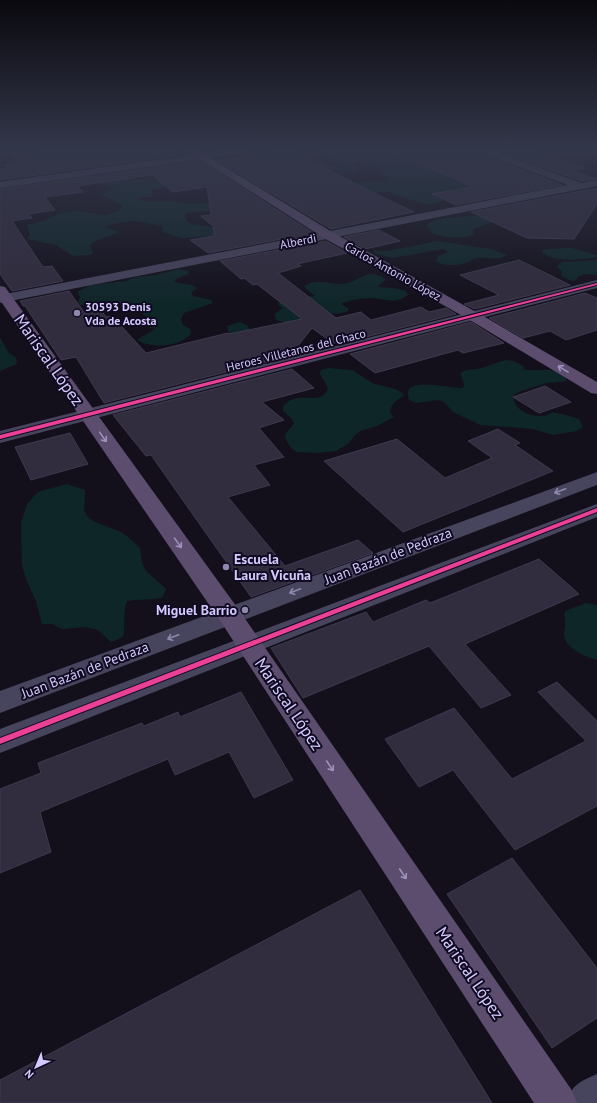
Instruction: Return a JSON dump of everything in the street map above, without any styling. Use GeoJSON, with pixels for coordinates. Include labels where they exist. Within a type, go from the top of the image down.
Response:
{"type":"FeatureCollection","features":[{"type":"Feature","properties":{"kind":"main road","name":"Carlos Antonio López"},"geometry":{"type":"LineString","coordinates":[[274,201],[328,235],[473,316],[597,389]]}},
{"type":"Feature","properties":{"kind":"main road","name":"Mariscal López"},"geometry":{"type":"LineString","coordinates":[[2,296],[230,616],[558,1103]]}},
{"type":"Feature","properties":{"kind":"street","name":"Alberdi"},"geometry":{"type":"LineString","coordinates":[[2,296],[499,201]]}},
{"type":"Feature","properties":{"kind":"street","name":"Heroes Villetanos del Chaco"},"geometry":{"type":"LineString","coordinates":[[0,437],[597,284]]}},
{"type":"Feature","properties":{"kind":"street","name":"Juan Bazán de Pedraza"},"geometry":{"type":"LineString","coordinates":[[0,702],[597,478]]}},
{"type":"Feature","properties":{"kind":"street"},"geometry":{"type":"LineString","coordinates":[[0,741],[597,510]]}},
{"type":"Feature","properties":{"kind":"street"},"geometry":{"type":"LineString","coordinates":[[585,1103],[597,1094]]}},
{"type":"Feature","properties":{"kind":"green space"},"geometry":{"type":"Polygon","coordinates":[[[115,201],[172,201],[187,204],[215,203],[211,211],[187,213],[185,217],[188,222],[192,224],[218,228],[218,236],[181,238],[163,232],[162,226],[136,221],[113,224],[105,227],[120,232],[93,242],[90,246],[93,253],[91,255],[73,256],[56,245],[27,239],[30,235],[27,225],[44,221],[58,214],[80,211],[104,215],[118,211],[123,205],[115,201]]]}},
{"type":"Feature","properties":{"kind":"green space"},"geometry":{"type":"Polygon","coordinates":[[[416,201],[440,201],[430,205],[416,201]]]}},
{"type":"Feature","properties":{"kind":"green space"},"geometry":{"type":"Polygon","coordinates":[[[480,216],[499,223],[490,223],[473,229],[474,235],[459,237],[436,235],[426,226],[440,219],[480,216]]]}},
{"type":"Feature","properties":{"kind":"green space"},"geometry":{"type":"Polygon","coordinates":[[[438,241],[491,249],[507,255],[496,258],[476,258],[469,262],[452,265],[443,264],[436,261],[438,256],[448,252],[444,249],[392,258],[376,254],[373,251],[387,251],[438,241]]]}},
{"type":"Feature","properties":{"kind":"green space"},"geometry":{"type":"Polygon","coordinates":[[[572,248],[597,255],[597,257],[568,260],[546,255],[541,251],[545,249],[572,248]]]}},
{"type":"Feature","properties":{"kind":"green space"},"geometry":{"type":"Polygon","coordinates":[[[597,260],[597,275],[586,274],[572,281],[561,276],[562,272],[557,266],[562,262],[597,260]]]}},
{"type":"Feature","properties":{"kind":"green space"},"geometry":{"type":"Polygon","coordinates":[[[178,269],[189,271],[188,274],[174,280],[176,282],[194,286],[197,288],[191,293],[193,296],[211,300],[213,303],[184,313],[181,319],[182,324],[190,329],[191,334],[180,342],[165,345],[150,345],[137,340],[155,329],[143,326],[141,323],[146,317],[132,307],[116,303],[80,305],[78,302],[80,297],[77,292],[91,285],[126,281],[136,277],[156,275],[178,269]]]}},
{"type":"Feature","properties":{"kind":"green space"},"geometry":{"type":"Polygon","coordinates":[[[368,274],[378,275],[386,280],[378,287],[406,291],[408,295],[394,301],[372,298],[348,301],[341,304],[348,308],[348,311],[332,314],[317,310],[298,321],[282,322],[276,320],[274,314],[283,308],[279,306],[278,303],[289,299],[315,296],[305,288],[306,285],[316,282],[342,284],[368,274]]]}},
{"type":"Feature","properties":{"kind":"green space"},"geometry":{"type":"Polygon","coordinates":[[[240,322],[247,325],[251,331],[217,337],[229,333],[227,326],[240,322]]]}},
{"type":"Feature","properties":{"kind":"green space"},"geometry":{"type":"Polygon","coordinates":[[[0,337],[8,352],[16,358],[17,364],[0,371],[0,337]]]}},
{"type":"Feature","properties":{"kind":"green space"},"geometry":{"type":"Polygon","coordinates":[[[507,360],[514,361],[524,367],[523,369],[553,370],[563,375],[567,381],[547,383],[513,395],[516,405],[523,412],[538,416],[544,416],[552,413],[566,415],[579,419],[583,427],[577,431],[553,435],[533,429],[480,425],[453,412],[444,402],[438,400],[416,403],[409,400],[408,391],[414,386],[428,384],[463,388],[464,384],[460,373],[463,371],[482,368],[507,360]]]}},
{"type":"Feature","properties":{"kind":"green space"},"geometry":{"type":"Polygon","coordinates":[[[328,368],[352,370],[372,383],[395,389],[401,392],[404,396],[393,404],[390,412],[394,417],[377,426],[360,431],[348,444],[336,451],[317,453],[297,452],[291,448],[285,438],[286,433],[294,424],[292,419],[283,411],[283,406],[289,401],[298,398],[314,398],[323,396],[328,388],[320,374],[321,370],[328,368]]]}},
{"type":"Feature","properties":{"kind":"green space"},"geometry":{"type":"Polygon","coordinates":[[[67,484],[85,490],[84,510],[87,516],[93,521],[121,532],[140,548],[142,563],[146,571],[166,589],[162,598],[127,601],[123,637],[111,642],[98,630],[86,627],[62,629],[52,624],[42,624],[36,601],[26,579],[22,565],[21,523],[27,504],[38,492],[67,484]]]}},
{"type":"Feature","properties":{"kind":"green space"},"geometry":{"type":"Polygon","coordinates":[[[586,603],[597,605],[597,660],[571,648],[565,639],[565,611],[586,603]]]}},
{"type":"Feature","properties":{"kind":"building"},"geometry":{"type":"Polygon","coordinates":[[[0,201],[48,201],[55,210],[28,214],[32,218],[12,221],[43,267],[52,266],[63,281],[12,291],[0,274],[0,201]]]}},
{"type":"Feature","properties":{"kind":"building"},"geometry":{"type":"Polygon","coordinates":[[[209,201],[264,201],[313,233],[208,253],[190,240],[215,236],[213,226],[201,216],[211,215],[209,201]]]}},
{"type":"Feature","properties":{"kind":"building"},"geometry":{"type":"Polygon","coordinates":[[[285,201],[392,201],[414,212],[331,229],[285,201]]]}},
{"type":"Feature","properties":{"kind":"building"},"geometry":{"type":"Polygon","coordinates":[[[448,201],[475,201],[456,205],[448,201]]]}},
{"type":"Feature","properties":{"kind":"building"},"geometry":{"type":"Polygon","coordinates":[[[526,201],[597,201],[597,204],[574,239],[527,238],[471,212],[526,201]]]}},
{"type":"Feature","properties":{"kind":"building"},"geometry":{"type":"Polygon","coordinates":[[[379,230],[400,241],[365,249],[344,237],[379,230]]]}},
{"type":"Feature","properties":{"kind":"building"},"geometry":{"type":"Polygon","coordinates":[[[326,241],[347,253],[297,264],[301,266],[278,273],[336,318],[361,312],[371,320],[421,307],[429,312],[446,308],[456,314],[338,344],[333,343],[312,328],[293,352],[278,356],[281,358],[104,403],[76,357],[61,360],[25,306],[23,306],[20,301],[69,291],[84,312],[100,309],[106,317],[112,316],[146,353],[228,333],[302,319],[257,284],[253,285],[244,278],[241,279],[220,261],[326,241]]]}},
{"type":"Feature","properties":{"kind":"building"},"geometry":{"type":"Polygon","coordinates":[[[519,260],[570,285],[475,309],[464,304],[499,295],[460,275],[519,260]]]}},
{"type":"Feature","properties":{"kind":"building"},"geometry":{"type":"Polygon","coordinates":[[[585,293],[597,298],[597,330],[566,340],[550,331],[523,338],[489,318],[585,293]]]}},
{"type":"Feature","properties":{"kind":"building"},"geometry":{"type":"Polygon","coordinates":[[[471,322],[504,343],[463,353],[458,350],[375,373],[350,354],[471,322]]]}},
{"type":"Feature","properties":{"kind":"building"},"geometry":{"type":"Polygon","coordinates":[[[292,369],[314,388],[262,402],[284,420],[259,428],[284,457],[254,465],[270,485],[228,497],[285,566],[358,540],[373,553],[251,597],[151,455],[146,456],[113,415],[292,369]]]}},
{"type":"Feature","properties":{"kind":"building"},"geometry":{"type":"Polygon","coordinates":[[[545,386],[571,402],[539,413],[513,397],[545,386]]]}},
{"type":"Feature","properties":{"kind":"building"},"geometry":{"type":"Polygon","coordinates":[[[498,429],[520,443],[515,445],[553,471],[403,532],[324,461],[397,439],[445,478],[492,458],[468,441],[498,429]]]}},
{"type":"Feature","properties":{"kind":"building"},"geometry":{"type":"Polygon","coordinates":[[[70,433],[88,464],[31,480],[15,447],[70,433]]]}},
{"type":"Feature","properties":{"kind":"building"},"geometry":{"type":"Polygon","coordinates":[[[539,559],[579,594],[465,644],[511,695],[481,708],[429,646],[303,698],[271,648],[366,612],[373,622],[426,600],[430,603],[539,559]]]}},
{"type":"Feature","properties":{"kind":"building"},"geometry":{"type":"Polygon","coordinates":[[[557,682],[597,721],[597,806],[515,850],[453,770],[419,787],[385,739],[454,708],[512,779],[586,741],[538,692],[557,682]]]}},
{"type":"Feature","properties":{"kind":"building"},"geometry":{"type":"Polygon","coordinates":[[[241,692],[293,780],[254,798],[229,752],[175,775],[168,759],[40,812],[51,852],[0,873],[0,789],[41,773],[38,763],[142,723],[144,726],[178,712],[180,717],[241,692]]]}},
{"type":"Feature","properties":{"kind":"building"},"geometry":{"type":"Polygon","coordinates":[[[512,858],[597,968],[597,1018],[552,1048],[447,894],[512,858]]]}},
{"type":"Feature","properties":{"kind":"building"},"geometry":{"type":"Polygon","coordinates":[[[360,890],[492,1103],[0,1103],[0,1080],[360,890]]]}},
{"type":"Feature","properties":{"kind":"cycle path"},"geometry":{"type":"LineString","coordinates":[[0,437],[597,284]]}},
{"type":"Feature","properties":{"kind":"cycle path"},"geometry":{"type":"LineString","coordinates":[[0,741],[597,510]]}},
{"type":"Feature","properties":{"kind":"place","name":"30593 Denis Vda de Acosta"},"geometry":{"type":"Point","coordinates":[77,313]}},
{"type":"Feature","properties":{"kind":"place","name":"Escuela Laura Vicuña"},"geometry":{"type":"Point","coordinates":[226,567]}},
{"type":"Feature","properties":{"kind":"place","name":"Miguel Barrio"},"geometry":{"type":"Point","coordinates":[245,610]}}]}
